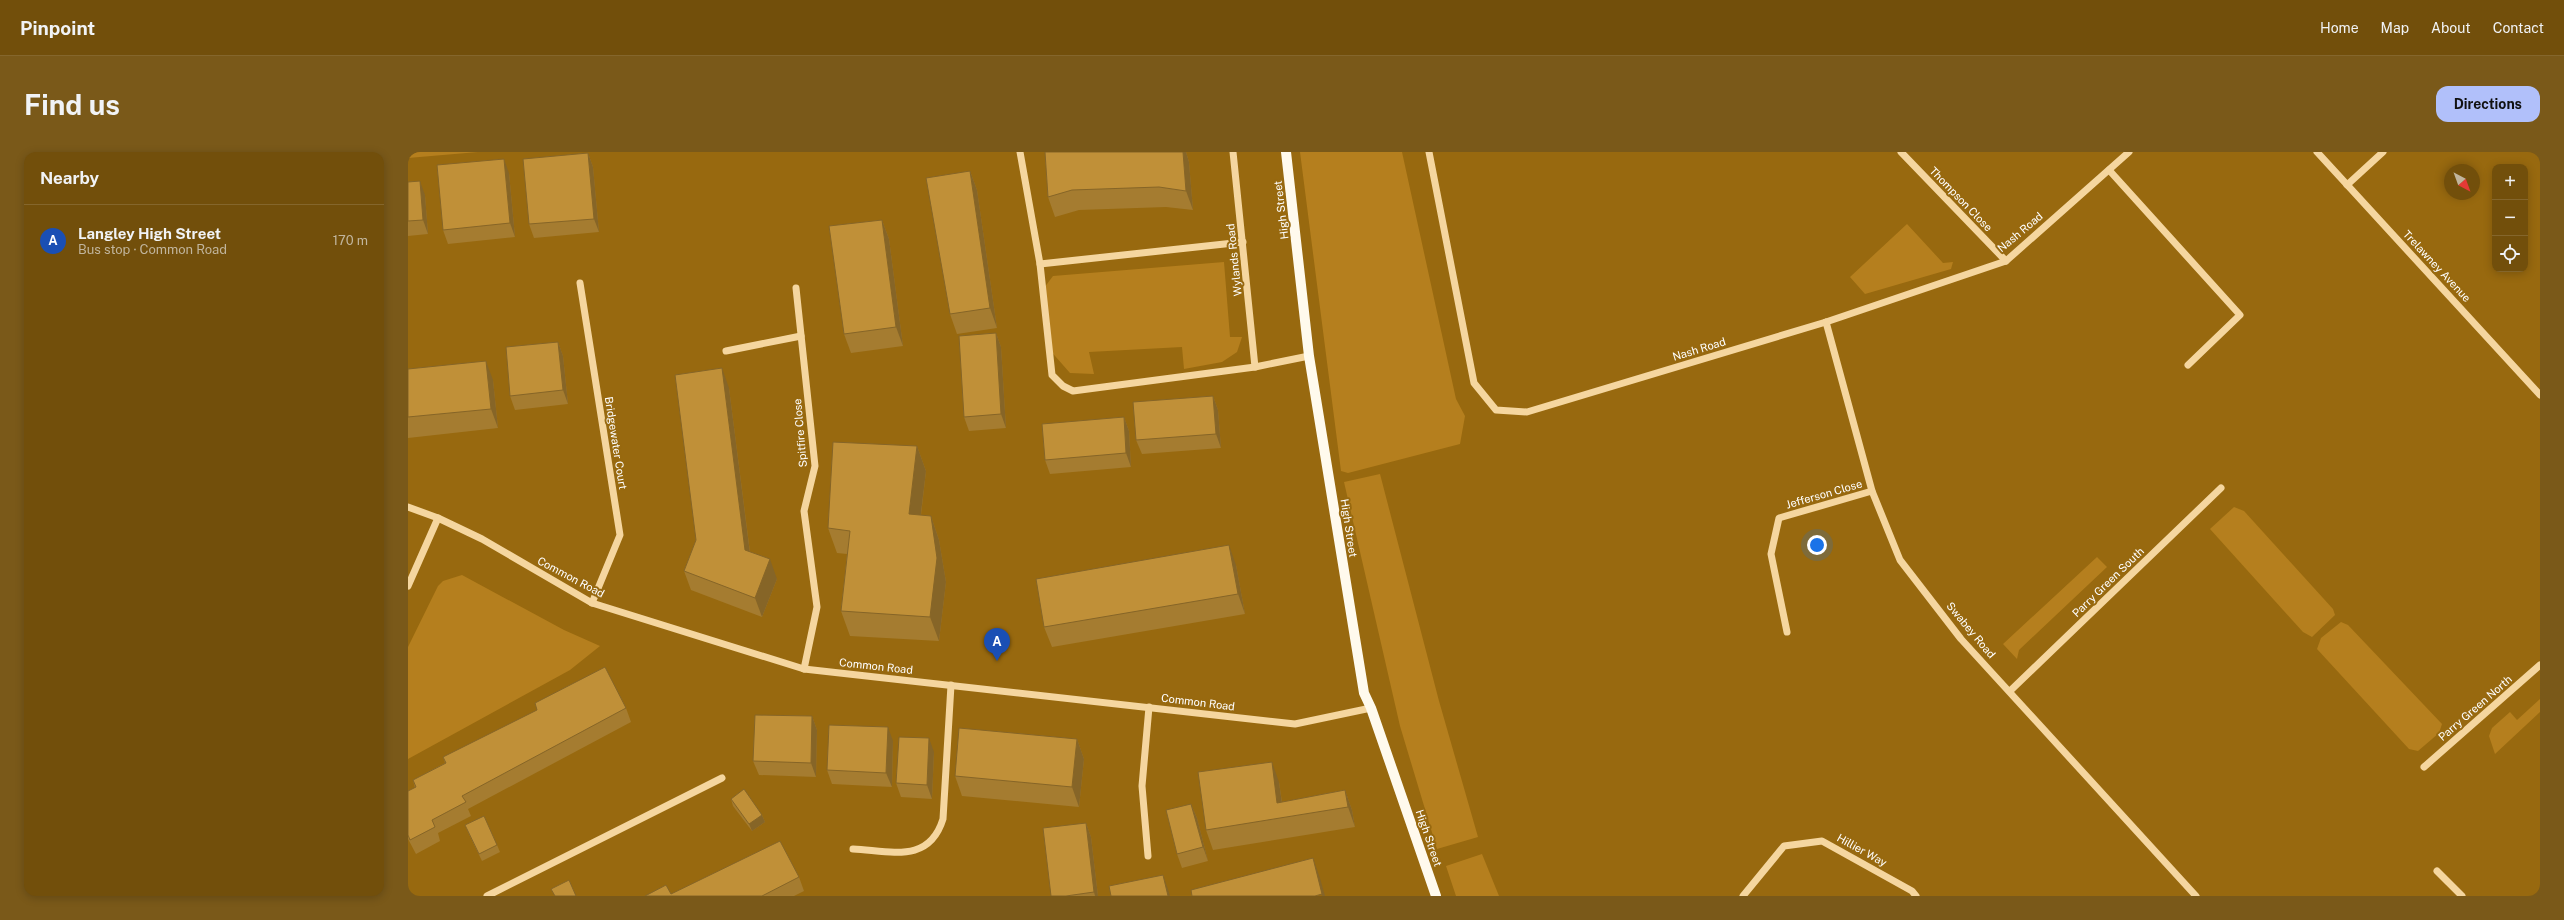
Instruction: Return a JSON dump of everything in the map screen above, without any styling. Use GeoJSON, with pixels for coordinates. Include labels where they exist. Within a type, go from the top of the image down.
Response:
{"type":"FeatureCollection","features":[{"type":"Feature","properties":{"kind":"main road","name":"High Street"},"geometry":{"type":"LineString","coordinates":[[1286,152],[1309,356],[1364,693],[1371,708],[1436,896]]}},
{"type":"Feature","properties":{"kind":"street"},"geometry":{"type":"LineString","coordinates":[[1020,152],[1040,264],[1052,375],[1063,386],[1073,392],[1255,367],[1309,356]]}},
{"type":"Feature","properties":{"kind":"street","name":"Wylands Road"},"geometry":{"type":"LineString","coordinates":[[1233,152],[1255,367]]}},
{"type":"Feature","properties":{"kind":"street","name":"Nash Road"},"geometry":{"type":"LineString","coordinates":[[1429,152],[1474,383],[1496,410],[1527,412],[1826,322],[2006,260],[2129,152]]}},
{"type":"Feature","properties":{"kind":"street","name":"Thompson Close"},"geometry":{"type":"LineString","coordinates":[[1901,152],[2006,260]]}},
{"type":"Feature","properties":{"kind":"street","name":"Trelawney Avenue"},"geometry":{"type":"LineString","coordinates":[[2317,152],[2540,395]]}},
{"type":"Feature","properties":{"kind":"street"},"geometry":{"type":"LineString","coordinates":[[2347,185],[2383,152]]}},
{"type":"Feature","properties":{"kind":"street"},"geometry":{"type":"LineString","coordinates":[[2109,170],[2240,315],[2188,365]]}},
{"type":"Feature","properties":{"kind":"street"},"geometry":{"type":"LineString","coordinates":[[1040,264],[1243,242]]}},
{"type":"Feature","properties":{"kind":"street","name":"Bridgewater Court"},"geometry":{"type":"LineString","coordinates":[[580,283],[620,536],[592,603]]}},
{"type":"Feature","properties":{"kind":"street","name":"Spitfire Close"},"geometry":{"type":"LineString","coordinates":[[796,288],[816,466],[804,511],[817,607],[804,669]]}},
{"type":"Feature","properties":{"kind":"street","name":"Swabey Road"},"geometry":{"type":"LineString","coordinates":[[1826,322],[1872,491],[1900,560],[1961,639],[2010,690],[2196,896]]}},
{"type":"Feature","properties":{"kind":"street"},"geometry":{"type":"LineString","coordinates":[[726,352],[801,336]]}},
{"type":"Feature","properties":{"kind":"street","name":"Parry Green South"},"geometry":{"type":"LineString","coordinates":[[2010,690],[2221,488]]}},
{"type":"Feature","properties":{"kind":"street","name":"Jefferson Close"},"geometry":{"type":"LineString","coordinates":[[1787,632],[1771,554],[1779,518],[1872,491]]}},
{"type":"Feature","properties":{"kind":"street","name":"Common Road"},"geometry":{"type":"LineString","coordinates":[[408,507],[438,518],[482,539],[592,603],[804,669],[1295,724],[1371,708]]}},
{"type":"Feature","properties":{"kind":"street"},"geometry":{"type":"LineString","coordinates":[[408,586],[438,518]]}},
{"type":"Feature","properties":{"kind":"street","name":"Parry Green North"},"geometry":{"type":"LineString","coordinates":[[2424,767],[2540,665]]}},
{"type":"Feature","properties":{"kind":"street"},"geometry":{"type":"LineString","coordinates":[[853,849],[905,852],[920,849],[938,834],[943,819],[951,685]]}},
{"type":"Feature","properties":{"kind":"street"},"geometry":{"type":"LineString","coordinates":[[1148,856],[1142,786],[1149,707]]}},
{"type":"Feature","properties":{"kind":"street"},"geometry":{"type":"LineString","coordinates":[[487,896],[722,778]]}},
{"type":"Feature","properties":{"kind":"street","name":"Hillier Way"},"geometry":{"type":"LineString","coordinates":[[1743,896],[1784,846],[1822,841],[1912,891],[1916,896]]}},
{"type":"Feature","properties":{"kind":"street"},"geometry":{"type":"LineString","coordinates":[[2437,871],[2462,896]]}},
{"type":"Feature","properties":{"kind":"shaded area"},"geometry":{"type":"Polygon","coordinates":[[[408,152],[478,152],[408,158],[408,152]]]}},
{"type":"Feature","properties":{"kind":"shaded area"},"geometry":{"type":"Polygon","coordinates":[[[1300,152],[1402,152],[1456,399],[1465,416],[1460,444],[1348,473],[1341,471],[1300,152]]]}},
{"type":"Feature","properties":{"kind":"shaded area"},"geometry":{"type":"Polygon","coordinates":[[[1907,224],[1943,263],[1953,262],[1951,269],[1865,294],[1850,277],[1907,224]]]}},
{"type":"Feature","properties":{"kind":"shaded area"},"geometry":{"type":"Polygon","coordinates":[[[1224,262],[1230,337],[1242,337],[1237,352],[1222,362],[1184,369],[1182,347],[1089,352],[1094,374],[1070,373],[1048,348],[1041,292],[1053,276],[1224,262]]]}},
{"type":"Feature","properties":{"kind":"shaded area"},"geometry":{"type":"Polygon","coordinates":[[[1380,474],[1439,701],[1478,837],[1437,849],[1400,726],[1344,482],[1380,474]]]}},
{"type":"Feature","properties":{"kind":"shaded area"},"geometry":{"type":"Polygon","coordinates":[[[2234,507],[2244,511],[2333,609],[2335,615],[2312,637],[2303,632],[2210,529],[2234,507]]]}},
{"type":"Feature","properties":{"kind":"shaded area"},"geometry":{"type":"Polygon","coordinates":[[[2097,557],[2107,567],[2019,650],[2017,659],[2003,644],[2097,557]]]}},
{"type":"Feature","properties":{"kind":"shaded area"},"geometry":{"type":"Polygon","coordinates":[[[462,575],[564,630],[600,646],[570,670],[408,759],[408,647],[438,586],[443,581],[462,575]]]}},
{"type":"Feature","properties":{"kind":"shaded area"},"geometry":{"type":"Polygon","coordinates":[[[2341,622],[2348,625],[2442,724],[2439,733],[2418,751],[2409,749],[2317,649],[2321,638],[2341,622]]]}},
{"type":"Feature","properties":{"kind":"shaded area"},"geometry":{"type":"Polygon","coordinates":[[[2540,699],[2540,712],[2495,754],[2489,736],[2492,728],[2510,712],[2517,720],[2540,699]]]}},
{"type":"Feature","properties":{"kind":"shaded area"},"geometry":{"type":"Polygon","coordinates":[[[1482,854],[1499,896],[1456,896],[1446,866],[1482,854]]]}},
{"type":"Feature","properties":{"kind":"building"},"geometry":{"type":"Polygon","coordinates":[[[1045,152],[1183,152],[1186,191],[1159,187],[1072,190],[1048,197],[1045,152]]]}},
{"type":"Feature","properties":{"kind":"building"},"geometry":{"type":"Polygon","coordinates":[[[588,153],[594,219],[529,224],[523,159],[588,153]]]}},
{"type":"Feature","properties":{"kind":"building"},"geometry":{"type":"Polygon","coordinates":[[[504,159],[510,223],[443,230],[437,165],[504,159]]]}},
{"type":"Feature","properties":{"kind":"building"},"geometry":{"type":"Polygon","coordinates":[[[970,171],[990,308],[950,314],[926,178],[970,171]]]}},
{"type":"Feature","properties":{"kind":"building"},"geometry":{"type":"Polygon","coordinates":[[[420,181],[423,220],[408,221],[408,182],[420,181]]]}},
{"type":"Feature","properties":{"kind":"building"},"geometry":{"type":"Polygon","coordinates":[[[882,220],[896,327],[844,334],[829,226],[882,220]]]}},
{"type":"Feature","properties":{"kind":"building"},"geometry":{"type":"Polygon","coordinates":[[[996,333],[1001,414],[964,417],[959,336],[996,333]]]}},
{"type":"Feature","properties":{"kind":"building"},"geometry":{"type":"Polygon","coordinates":[[[558,342],[563,390],[510,396],[506,347],[558,342]]]}},
{"type":"Feature","properties":{"kind":"building"},"geometry":{"type":"Polygon","coordinates":[[[486,361],[491,409],[408,417],[408,369],[486,361]]]}},
{"type":"Feature","properties":{"kind":"building"},"geometry":{"type":"Polygon","coordinates":[[[722,368],[745,550],[770,559],[755,598],[684,571],[696,540],[675,375],[722,368]]]}},
{"type":"Feature","properties":{"kind":"building"},"geometry":{"type":"Polygon","coordinates":[[[1213,396],[1216,434],[1136,440],[1133,402],[1213,396]]]}},
{"type":"Feature","properties":{"kind":"building"},"geometry":{"type":"Polygon","coordinates":[[[1124,417],[1126,453],[1045,460],[1042,424],[1124,417]]]}},
{"type":"Feature","properties":{"kind":"building"},"geometry":{"type":"Polygon","coordinates":[[[833,442],[917,446],[909,514],[931,516],[937,558],[930,617],[841,611],[850,531],[828,528],[833,442]]]}},
{"type":"Feature","properties":{"kind":"building"},"geometry":{"type":"Polygon","coordinates":[[[1229,545],[1238,594],[1044,627],[1036,579],[1229,545]]]}},
{"type":"Feature","properties":{"kind":"building"},"geometry":{"type":"Polygon","coordinates":[[[605,667],[626,708],[462,796],[466,802],[432,820],[435,827],[410,840],[408,835],[408,791],[416,787],[413,780],[446,763],[443,757],[537,710],[535,703],[605,667]]]}},
{"type":"Feature","properties":{"kind":"building"},"geometry":{"type":"Polygon","coordinates":[[[755,715],[812,716],[811,763],[753,761],[755,715]]]}},
{"type":"Feature","properties":{"kind":"building"},"geometry":{"type":"Polygon","coordinates":[[[829,725],[888,727],[886,773],[827,770],[829,725]]]}},
{"type":"Feature","properties":{"kind":"building"},"geometry":{"type":"Polygon","coordinates":[[[959,728],[1077,739],[1072,787],[955,776],[959,728]]]}},
{"type":"Feature","properties":{"kind":"building"},"geometry":{"type":"Polygon","coordinates":[[[899,737],[929,738],[927,785],[896,783],[899,737]]]}},
{"type":"Feature","properties":{"kind":"building"},"geometry":{"type":"Polygon","coordinates":[[[1272,762],[1277,803],[1345,790],[1348,807],[1206,830],[1198,772],[1272,762]]]}},
{"type":"Feature","properties":{"kind":"building"},"geometry":{"type":"Polygon","coordinates":[[[744,789],[762,815],[749,824],[731,799],[744,789]]]}},
{"type":"Feature","properties":{"kind":"building"},"geometry":{"type":"Polygon","coordinates":[[[1191,804],[1203,847],[1177,854],[1166,810],[1191,804]]]}},
{"type":"Feature","properties":{"kind":"building"},"geometry":{"type":"Polygon","coordinates":[[[484,816],[497,845],[479,854],[465,825],[484,816]]]}},
{"type":"Feature","properties":{"kind":"building"},"geometry":{"type":"Polygon","coordinates":[[[1086,823],[1094,892],[1066,896],[1051,896],[1043,828],[1086,823]]]}},
{"type":"Feature","properties":{"kind":"building"},"geometry":{"type":"Polygon","coordinates":[[[780,841],[799,877],[762,896],[645,896],[666,885],[671,894],[780,841]]]}},
{"type":"Feature","properties":{"kind":"building"},"geometry":{"type":"Polygon","coordinates":[[[1313,858],[1322,894],[1315,896],[1192,896],[1191,890],[1313,858]]]}},
{"type":"Feature","properties":{"kind":"building"},"geometry":{"type":"Polygon","coordinates":[[[1163,875],[1168,896],[1111,896],[1109,886],[1163,875]]]}},
{"type":"Feature","properties":{"kind":"building"},"geometry":{"type":"Polygon","coordinates":[[[569,880],[576,896],[555,896],[551,889],[569,880]]]}},
{"type":"Feature","properties":{"kind":"place","name":"Langley High Street"},"geometry":{"type":"Point","coordinates":[997,661]}}]}
